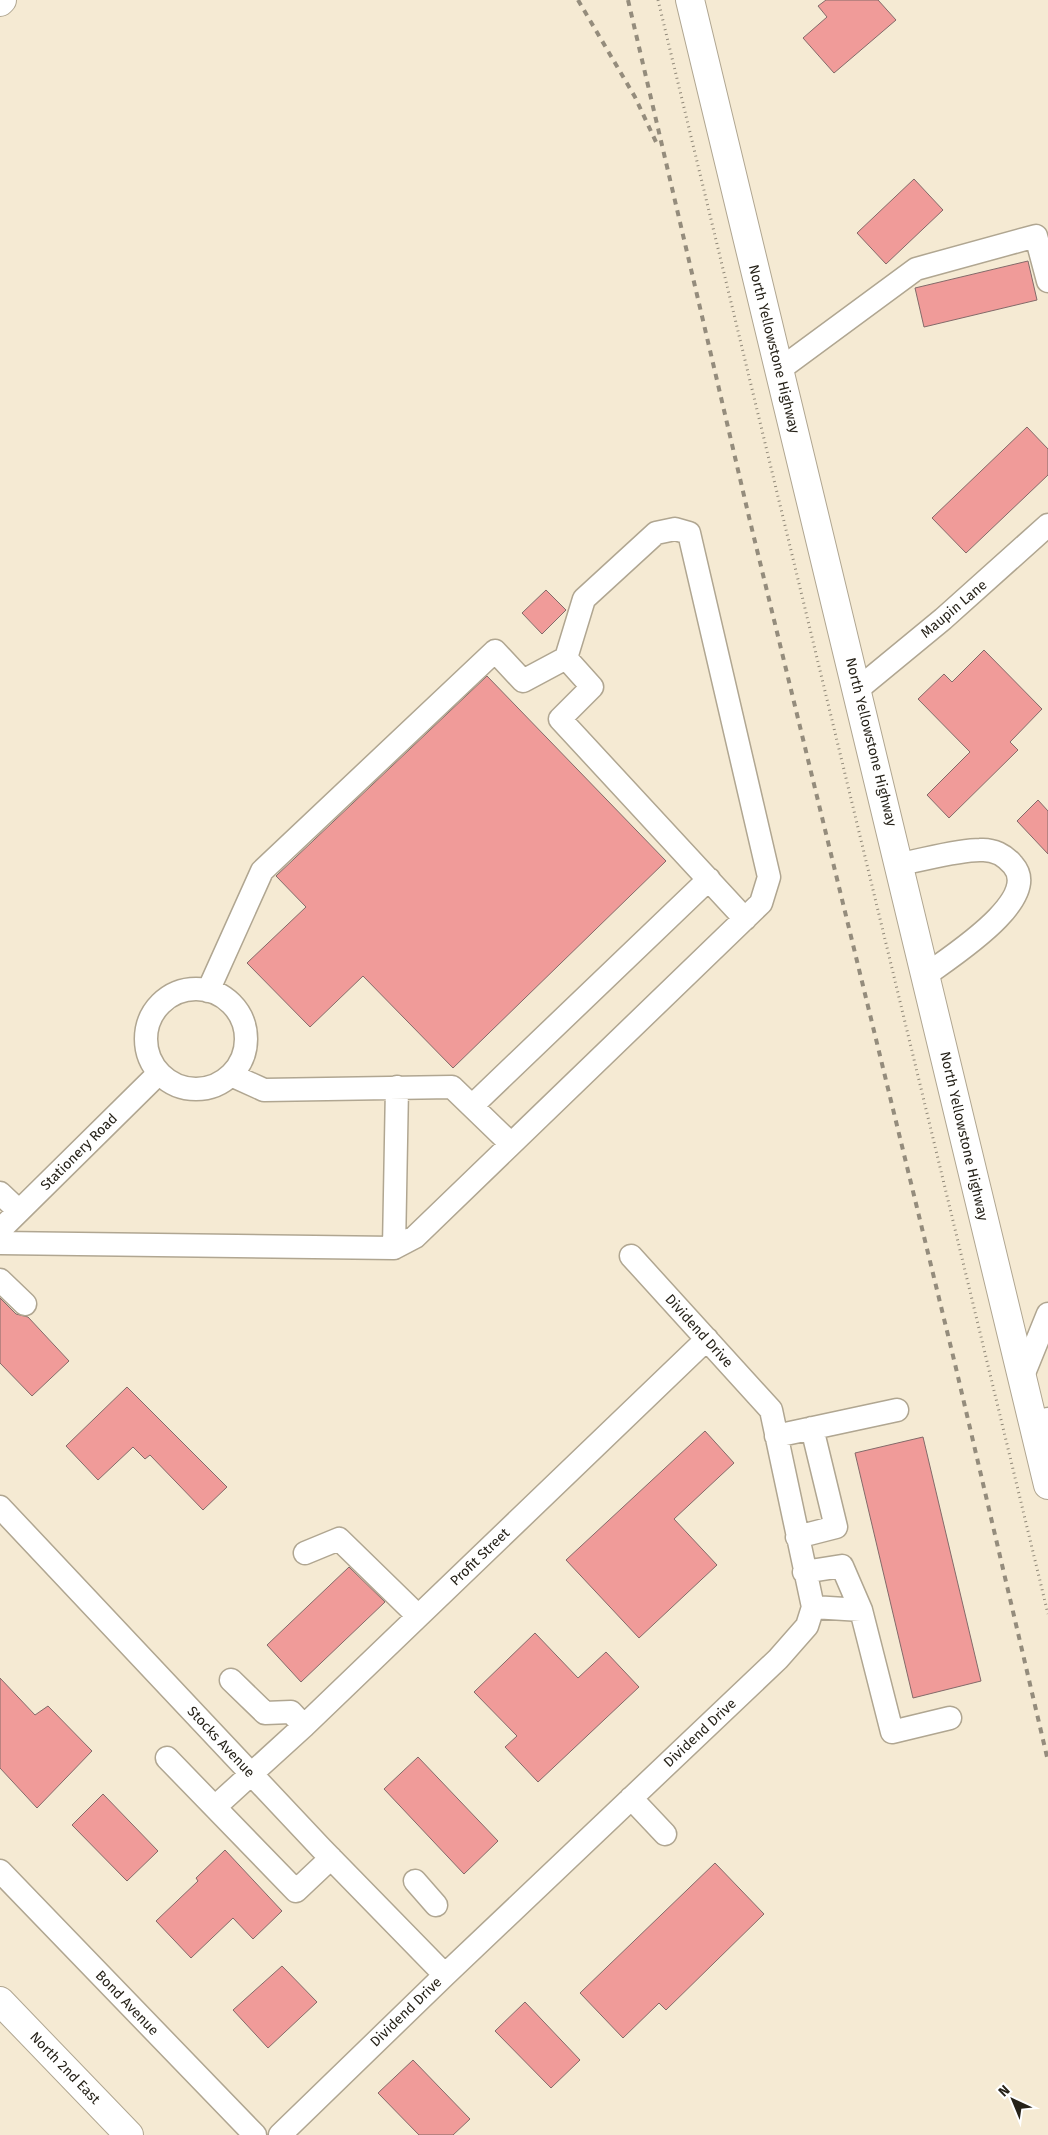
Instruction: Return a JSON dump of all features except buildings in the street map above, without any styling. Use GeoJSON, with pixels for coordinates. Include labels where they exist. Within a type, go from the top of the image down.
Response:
{"type":"FeatureCollection","features":[{"type":"Feature","properties":{"kind":"main road","name":"North Yellowstone Highway"},"geometry":{"type":"LineString","coordinates":[[690,0],[858,689],[1022,1378],[1042,1428],[1048,1485]]}},
{"type":"Feature","properties":{"kind":"main road","name":"North 2nd East"},"geometry":{"type":"LineString","coordinates":[[0,2001],[129,2135]]}},
{"type":"Feature","properties":{"kind":"street"},"geometry":{"type":"LineString","coordinates":[[779,370],[916,269],[1036,236],[1048,281]]}},
{"type":"Feature","properties":{"kind":"street","name":"Maupin Lane"},"geometry":{"type":"LineString","coordinates":[[858,689],[943,619],[1048,526]]}},
{"type":"Feature","properties":{"kind":"street"},"geometry":{"type":"LineString","coordinates":[[0,1243],[394,1248],[415,1237],[760,903],[769,877],[689,533],[675,529],[656,533],[584,599],[566,658],[523,681],[495,651],[262,871],[208,991]]}},
{"type":"Feature","properties":{"kind":"street"},"geometry":{"type":"LineString","coordinates":[[566,658],[592,687],[560,719],[745,918]]}},
{"type":"Feature","properties":{"kind":"street"},"geometry":{"type":"LineString","coordinates":[[900,864],[980,849],[1005,855],[1018,870],[1019,890],[990,928],[926,975]]}},
{"type":"Feature","properties":{"kind":"street"},"geometry":{"type":"LineString","coordinates":[[472,1106],[709,879]]}},
{"type":"Feature","properties":{"kind":"street"},"geometry":{"type":"LineString","coordinates":[[199,988],[230,1002],[240,1015],[246,1030],[246,1046],[241,1062],[231,1075],[218,1085],[203,1090],[186,1089],[171,1084],[158,1074],[149,1059],[145,1042],[147,1025],[154,1010],[167,998],[182,990],[199,988]]}},
{"type":"Feature","properties":{"kind":"street","name":"Stationery Road"},"geometry":{"type":"LineString","coordinates":[[0,1230],[158,1074]]}},
{"type":"Feature","properties":{"kind":"street"},"geometry":{"type":"LineString","coordinates":[[231,1075],[264,1090],[452,1087],[511,1144]]}},
{"type":"Feature","properties":{"kind":"street"},"geometry":{"type":"LineString","coordinates":[[394,1248],[397,1087]]}},
{"type":"Feature","properties":{"kind":"street"},"geometry":{"type":"LineString","coordinates":[[0,1193],[18,1212]]}},
{"type":"Feature","properties":{"kind":"street","name":"Dividend Drive"},"geometry":{"type":"LineString","coordinates":[[280,2135],[445,1975],[778,1659],[808,1626],[813,1607],[804,1572],[771,1410],[631,1256]]}},
{"type":"Feature","properties":{"kind":"street"},"geometry":{"type":"LineString","coordinates":[[0,1280],[25,1304]]}},
{"type":"Feature","properties":{"kind":"street"},"geometry":{"type":"LineString","coordinates":[[1022,1378],[1048,1314]]}},
{"type":"Feature","properties":{"kind":"street","name":"Profit Street"},"geometry":{"type":"LineString","coordinates":[[215,1807],[251,1772],[304,1726],[707,1339]]}},
{"type":"Feature","properties":{"kind":"street"},"geometry":{"type":"LineString","coordinates":[[776,1436],[897,1410]]}},
{"type":"Feature","properties":{"kind":"street"},"geometry":{"type":"LineString","coordinates":[[797,1537],[836,1527],[812,1428]]}},
{"type":"Feature","properties":{"kind":"street","name":"Stocks Avenue"},"geometry":{"type":"LineString","coordinates":[[0,1506],[331,1858],[445,1975]]}},
{"type":"Feature","properties":{"kind":"street"},"geometry":{"type":"LineString","coordinates":[[305,1553],[339,1539],[418,1616]]}},
{"type":"Feature","properties":{"kind":"street"},"geometry":{"type":"LineString","coordinates":[[804,1572],[842,1566],[861,1610],[892,1732],[950,1718]]}},
{"type":"Feature","properties":{"kind":"street"},"geometry":{"type":"LineString","coordinates":[[813,1607],[861,1610]]}},
{"type":"Feature","properties":{"kind":"street"},"geometry":{"type":"LineString","coordinates":[[232,1680],[265,1713],[291,1712],[304,1726]]}},
{"type":"Feature","properties":{"kind":"street"},"geometry":{"type":"LineString","coordinates":[[168,1758],[296,1891],[331,1858]]}},
{"type":"Feature","properties":{"kind":"street"},"geometry":{"type":"LineString","coordinates":[[631,1798],[665,1834]]}},
{"type":"Feature","properties":{"kind":"street","name":"Bond Avenue"},"geometry":{"type":"LineString","coordinates":[[0,1871],[255,2135]]}},
{"type":"Feature","properties":{"kind":"street"},"geometry":{"type":"LineString","coordinates":[[414,1881],[436,1905]]}},
{"type":"Feature","properties":{"kind":"path"},"geometry":{"type":"LineString","coordinates":[[658,0],[1048,1614]]}},
{"type":"Feature","properties":{"kind":"railway"},"geometry":{"type":"LineString","coordinates":[[578,0],[635,97],[656,142]]}},
{"type":"Feature","properties":{"kind":"railway"},"geometry":{"type":"LineString","coordinates":[[628,0],[749,517],[955,1364],[1048,1761]]}}]}
